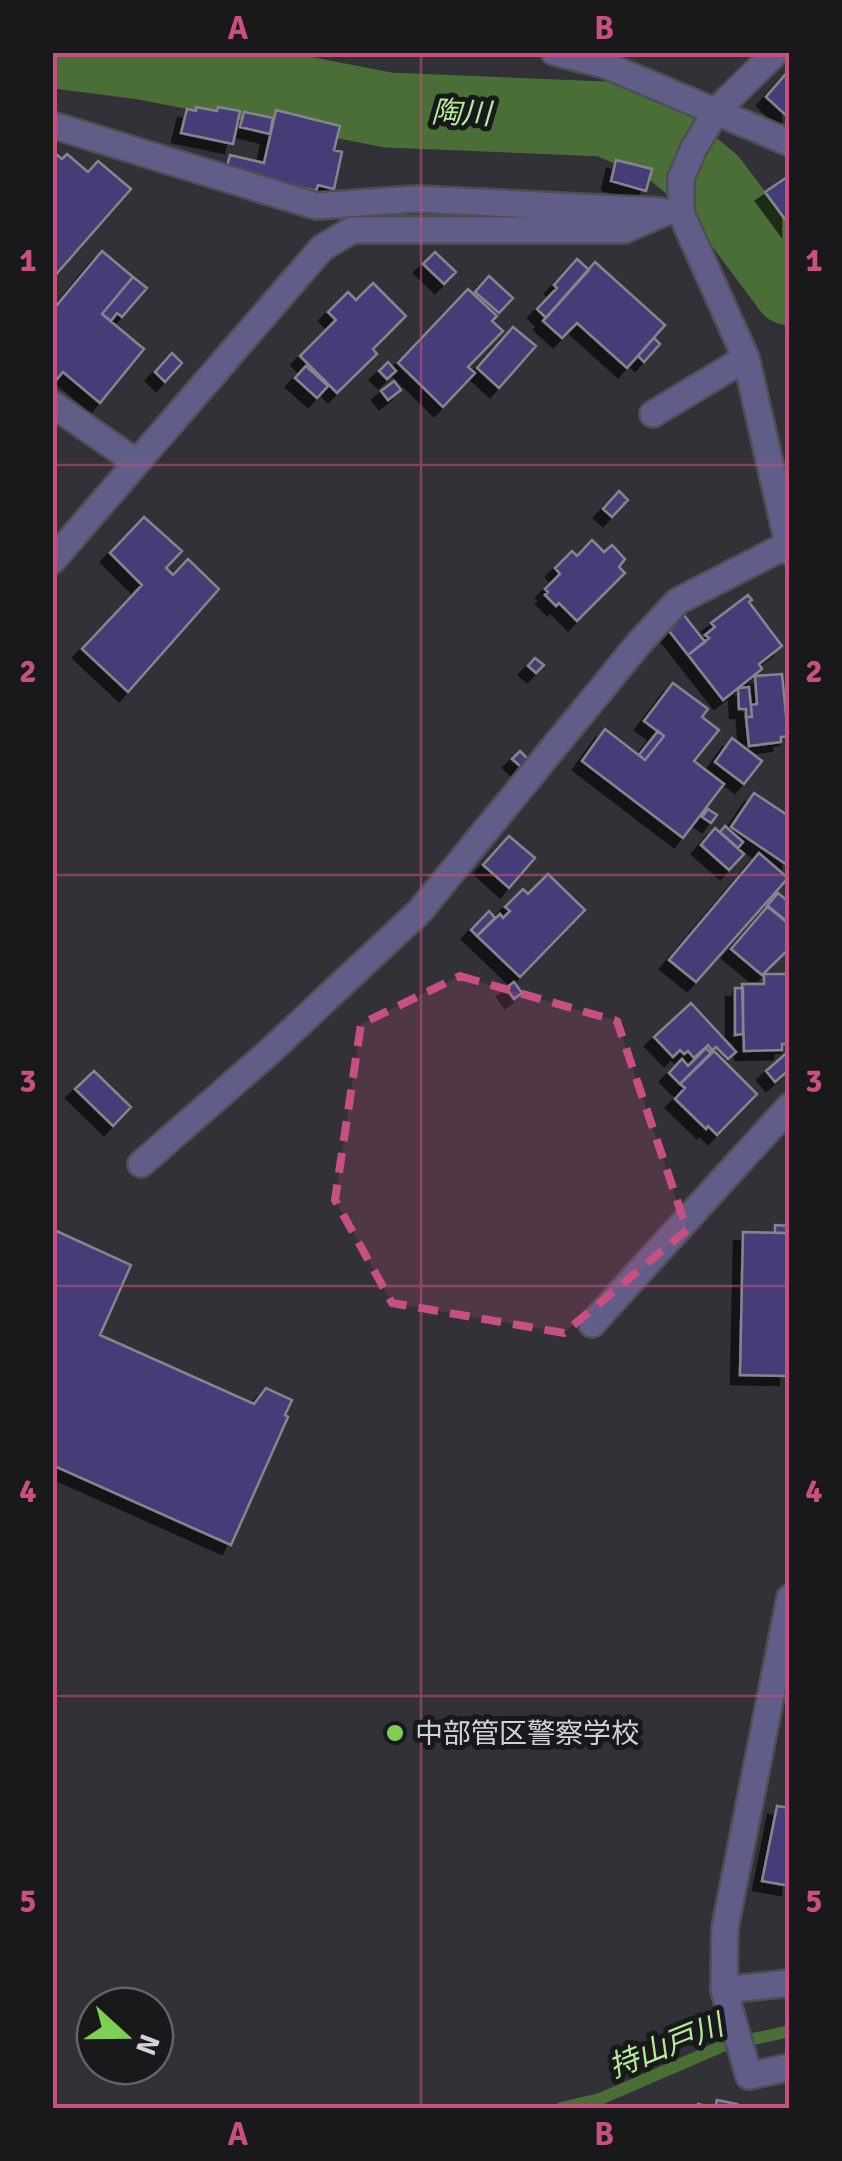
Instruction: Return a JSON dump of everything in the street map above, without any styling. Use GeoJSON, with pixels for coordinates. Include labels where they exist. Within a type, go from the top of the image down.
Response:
{"type":"FeatureCollection","features":[{"type":"Feature","properties":{"kind":"street"},"geometry":{"type":"LineString","coordinates":[[554,52],[606,65],[790,142]]}},
{"type":"Feature","properties":{"kind":"street"},"geometry":{"type":"LineString","coordinates":[[776,52],[717,110],[681,178],[673,212],[746,358],[790,552]]}},
{"type":"Feature","properties":{"kind":"street"},"geometry":{"type":"LineString","coordinates":[[52,125],[316,206],[416,199],[673,212]]}},
{"type":"Feature","properties":{"kind":"street"},"geometry":{"type":"LineString","coordinates":[[52,560],[322,248],[352,230],[624,230],[673,212]]}},
{"type":"Feature","properties":{"kind":"street"},"geometry":{"type":"LineString","coordinates":[[653,414],[746,358]]}},
{"type":"Feature","properties":{"kind":"street"},"geometry":{"type":"LineString","coordinates":[[52,404],[136,462]]}},
{"type":"Feature","properties":{"kind":"street"},"geometry":{"type":"LineString","coordinates":[[141,1164],[420,912],[640,642],[678,601],[788,544]]}},
{"type":"Feature","properties":{"kind":"street"},"geometry":{"type":"LineString","coordinates":[[592,1324],[790,1106]]}},
{"type":"Feature","properties":{"kind":"street"},"geometry":{"type":"LineString","coordinates":[[790,1598],[726,1928],[724,1990],[749,2076],[790,2067]]}},
{"type":"Feature","properties":{"kind":"street"},"geometry":{"type":"LineString","coordinates":[[724,1990],[790,1983]]}},
{"type":"Feature","properties":{"kind":"highlighted area"},"geometry":{"type":"Polygon","coordinates":[[[460,976],[617,1021],[687,1230],[564,1333],[392,1303],[335,1200],[361,1024],[460,976]]]}},
{"type":"Feature","properties":{"kind":"building"},"geometry":{"type":"Polygon","coordinates":[[[790,69],[790,119],[766,97],[790,69]]]}},
{"type":"Feature","properties":{"kind":"building"},"geometry":{"type":"Polygon","coordinates":[[[196,107],[240,111],[233,144],[181,133],[187,109],[196,111],[196,107]]]}},
{"type":"Feature","properties":{"kind":"building"},"geometry":{"type":"Polygon","coordinates":[[[276,110],[340,126],[334,150],[342,152],[334,189],[318,185],[316,191],[226,170],[230,155],[264,163],[276,110]]]}},
{"type":"Feature","properties":{"kind":"building"},"geometry":{"type":"Polygon","coordinates":[[[244,112],[273,118],[270,134],[240,127],[244,112]]]}},
{"type":"Feature","properties":{"kind":"building"},"geometry":{"type":"Polygon","coordinates":[[[67,154],[88,172],[98,161],[131,189],[52,279],[52,160],[67,154]]]}},
{"type":"Feature","properties":{"kind":"building"},"geometry":{"type":"Polygon","coordinates":[[[616,160],[652,169],[646,191],[611,181],[616,160]]]}},
{"type":"Feature","properties":{"kind":"building"},"geometry":{"type":"Polygon","coordinates":[[[790,175],[790,226],[765,192],[790,175]]]}},
{"type":"Feature","properties":{"kind":"building"},"geometry":{"type":"Polygon","coordinates":[[[102,251],[133,277],[102,314],[144,349],[100,403],[63,372],[52,385],[52,311],[102,251]]]}},
{"type":"Feature","properties":{"kind":"building"},"geometry":{"type":"Polygon","coordinates":[[[435,252],[456,272],[444,284],[423,264],[435,252]]]}},
{"type":"Feature","properties":{"kind":"building"},"geometry":{"type":"Polygon","coordinates":[[[577,259],[589,270],[546,318],[537,309],[577,259]]]}},
{"type":"Feature","properties":{"kind":"building"},"geometry":{"type":"Polygon","coordinates":[[[595,262],[665,325],[627,368],[577,323],[562,338],[543,321],[595,262]]]}},
{"type":"Feature","properties":{"kind":"building"},"geometry":{"type":"Polygon","coordinates":[[[489,276],[513,298],[499,313],[475,292],[489,276]]]}},
{"type":"Feature","properties":{"kind":"building"},"geometry":{"type":"Polygon","coordinates":[[[133,277],[147,288],[122,317],[117,313],[111,321],[102,314],[133,277]]]}},
{"type":"Feature","properties":{"kind":"building"},"geometry":{"type":"Polygon","coordinates":[[[373,283],[406,316],[373,349],[377,354],[337,393],[300,356],[336,320],[328,312],[348,292],[356,300],[373,283]]]}},
{"type":"Feature","properties":{"kind":"building"},"geometry":{"type":"Polygon","coordinates":[[[468,289],[497,316],[492,321],[503,331],[468,367],[475,373],[443,407],[398,363],[468,289]]]}},
{"type":"Feature","properties":{"kind":"building"},"geometry":{"type":"Polygon","coordinates":[[[513,327],[536,346],[499,388],[477,368],[513,327]]]}},
{"type":"Feature","properties":{"kind":"building"},"geometry":{"type":"Polygon","coordinates":[[[654,338],[660,344],[644,362],[638,356],[654,338]]]}},
{"type":"Feature","properties":{"kind":"building"},"geometry":{"type":"Polygon","coordinates":[[[172,353],[182,363],[165,382],[155,372],[172,353]]]}},
{"type":"Feature","properties":{"kind":"building"},"geometry":{"type":"Polygon","coordinates":[[[388,362],[396,371],[387,379],[379,371],[388,362]]]}},
{"type":"Feature","properties":{"kind":"building"},"geometry":{"type":"Polygon","coordinates":[[[306,366],[328,386],[317,398],[295,378],[306,366]]]}},
{"type":"Feature","properties":{"kind":"building"},"geometry":{"type":"Polygon","coordinates":[[[394,381],[401,390],[388,400],[381,391],[394,381]]]}},
{"type":"Feature","properties":{"kind":"building"},"geometry":{"type":"Polygon","coordinates":[[[619,491],[628,500],[612,517],[603,509],[619,491]]]}},
{"type":"Feature","properties":{"kind":"building"},"geometry":{"type":"Polygon","coordinates":[[[144,517],[182,551],[166,568],[173,575],[188,559],[219,589],[128,692],[82,649],[142,585],[110,553],[144,517]]]}},
{"type":"Feature","properties":{"kind":"building"},"geometry":{"type":"Polygon","coordinates":[[[592,540],[604,552],[612,545],[625,559],[619,567],[625,573],[577,621],[545,595],[545,589],[560,574],[555,568],[572,551],[577,556],[592,540]]]}},
{"type":"Feature","properties":{"kind":"building"},"geometry":{"type":"Polygon","coordinates":[[[748,595],[752,600],[749,602],[782,646],[759,664],[762,669],[723,700],[688,655],[709,638],[705,635],[715,627],[711,623],[748,595]]]}},
{"type":"Feature","properties":{"kind":"building"},"geometry":{"type":"Polygon","coordinates":[[[683,614],[705,642],[688,655],[666,627],[683,614]]]}},
{"type":"Feature","properties":{"kind":"building"},"geometry":{"type":"Polygon","coordinates":[[[535,658],[544,665],[536,673],[528,666],[535,658]]]}},
{"type":"Feature","properties":{"kind":"building"},"geometry":{"type":"Polygon","coordinates":[[[782,674],[788,736],[781,737],[781,742],[749,746],[746,717],[752,717],[751,705],[757,704],[755,676],[782,674]]]}},
{"type":"Feature","properties":{"kind":"building"},"geometry":{"type":"Polygon","coordinates":[[[673,683],[708,709],[702,717],[719,730],[694,761],[724,784],[683,838],[582,761],[605,729],[645,760],[664,736],[644,721],[673,683]]]}},
{"type":"Feature","properties":{"kind":"building"},"geometry":{"type":"Polygon","coordinates":[[[749,687],[752,717],[746,717],[746,709],[739,709],[738,688],[749,687]]]}},
{"type":"Feature","properties":{"kind":"building"},"geometry":{"type":"Polygon","coordinates":[[[658,731],[664,736],[645,760],[639,755],[658,731]]]}},
{"type":"Feature","properties":{"kind":"building"},"geometry":{"type":"Polygon","coordinates":[[[732,738],[762,761],[744,784],[715,762],[732,738]]]}},
{"type":"Feature","properties":{"kind":"building"},"geometry":{"type":"Polygon","coordinates":[[[520,751],[528,759],[521,767],[512,759],[520,751]]]}},
{"type":"Feature","properties":{"kind":"building"},"geometry":{"type":"Polygon","coordinates":[[[754,793],[790,817],[790,867],[731,827],[754,793]]]}},
{"type":"Feature","properties":{"kind":"building"},"geometry":{"type":"Polygon","coordinates":[[[708,809],[717,815],[711,823],[702,817],[708,809]]]}},
{"type":"Feature","properties":{"kind":"building"},"geometry":{"type":"Polygon","coordinates":[[[725,826],[743,842],[738,848],[720,832],[725,826]]]}},
{"type":"Feature","properties":{"kind":"building"},"geometry":{"type":"Polygon","coordinates":[[[715,828],[744,854],[729,870],[701,845],[715,828]]]}},
{"type":"Feature","properties":{"kind":"building"},"geometry":{"type":"Polygon","coordinates":[[[509,836],[535,858],[509,888],[483,865],[509,836]]]}},
{"type":"Feature","properties":{"kind":"building"},"geometry":{"type":"Polygon","coordinates":[[[759,853],[788,878],[696,982],[669,960],[759,853]]]}},
{"type":"Feature","properties":{"kind":"building"},"geometry":{"type":"Polygon","coordinates":[[[548,874],[585,910],[520,977],[477,936],[500,914],[503,918],[510,911],[505,907],[523,889],[528,894],[548,874]]]}},
{"type":"Feature","properties":{"kind":"building"},"geometry":{"type":"Polygon","coordinates":[[[778,893],[790,903],[790,925],[767,906],[778,893]]]}},
{"type":"Feature","properties":{"kind":"building"},"geometry":{"type":"Polygon","coordinates":[[[768,906],[790,924],[790,948],[762,975],[731,949],[768,906]]]}},
{"type":"Feature","properties":{"kind":"building"},"geometry":{"type":"Polygon","coordinates":[[[489,911],[495,918],[477,936],[471,930],[489,911]]]}},
{"type":"Feature","properties":{"kind":"building"},"geometry":{"type":"Polygon","coordinates":[[[764,974],[790,974],[790,1044],[782,1044],[782,1050],[744,1051],[742,984],[764,984],[764,974]]]}},
{"type":"Feature","properties":{"kind":"building"},"geometry":{"type":"Polygon","coordinates":[[[514,982],[522,993],[514,999],[506,988],[514,982]]]}},
{"type":"Feature","properties":{"kind":"building"},"geometry":{"type":"Polygon","coordinates":[[[735,988],[743,988],[743,1034],[735,1035],[735,988]]]}},
{"type":"Feature","properties":{"kind":"building"},"geometry":{"type":"Polygon","coordinates":[[[691,1003],[736,1052],[728,1059],[708,1045],[694,1058],[688,1051],[684,1054],[680,1050],[673,1057],[654,1037],[691,1003]]]}},
{"type":"Feature","properties":{"kind":"building"},"geometry":{"type":"Polygon","coordinates":[[[706,1048],[711,1053],[680,1084],[669,1073],[682,1059],[688,1066],[706,1048]]]}},
{"type":"Feature","properties":{"kind":"building"},"geometry":{"type":"Polygon","coordinates":[[[790,1050],[790,1069],[775,1082],[766,1071],[790,1050]]]}},
{"type":"Feature","properties":{"kind":"building"},"geometry":{"type":"Polygon","coordinates":[[[714,1051],[757,1094],[717,1135],[675,1099],[685,1088],[680,1084],[714,1051]]]}},
{"type":"Feature","properties":{"kind":"building"},"geometry":{"type":"Polygon","coordinates":[[[94,1071],[131,1107],[113,1126],[75,1089],[94,1071]]]}},
{"type":"Feature","properties":{"kind":"building"},"geometry":{"type":"Polygon","coordinates":[[[775,1225],[790,1226],[790,1233],[775,1233],[775,1225]]]}},
{"type":"Feature","properties":{"kind":"building"},"geometry":{"type":"Polygon","coordinates":[[[52,1229],[131,1265],[100,1335],[254,1404],[266,1388],[292,1400],[231,1545],[52,1465],[52,1229]]]}},
{"type":"Feature","properties":{"kind":"building"},"geometry":{"type":"Polygon","coordinates":[[[743,1232],[790,1233],[788,1376],[740,1375],[743,1232]]]}},
{"type":"Feature","properties":{"kind":"building"},"geometry":{"type":"Polygon","coordinates":[[[777,1806],[790,1808],[790,1886],[762,1881],[777,1806]]]}},
{"type":"Feature","properties":{"kind":"building"},"geometry":{"type":"Polygon","coordinates":[[[717,2100],[737,2104],[736,2108],[715,2108],[717,2100]]]}},
{"type":"Feature","properties":{"kind":"waterway","name":"陶川"},"geometry":{"type":"LineString","coordinates":[[64,52],[142,62],[388,110],[605,119],[665,144],[711,182],[790,288]]}},
{"type":"Feature","properties":{"kind":"waterway","name":"持山戸川"},"geometry":{"type":"LineString","coordinates":[[561,2108],[600,2099],[725,2045],[790,2031]]}},
{"type":"Feature","properties":{"kind":"place","name":"中部管区警察学校"},"geometry":{"type":"Point","coordinates":[395,1733]}}]}
